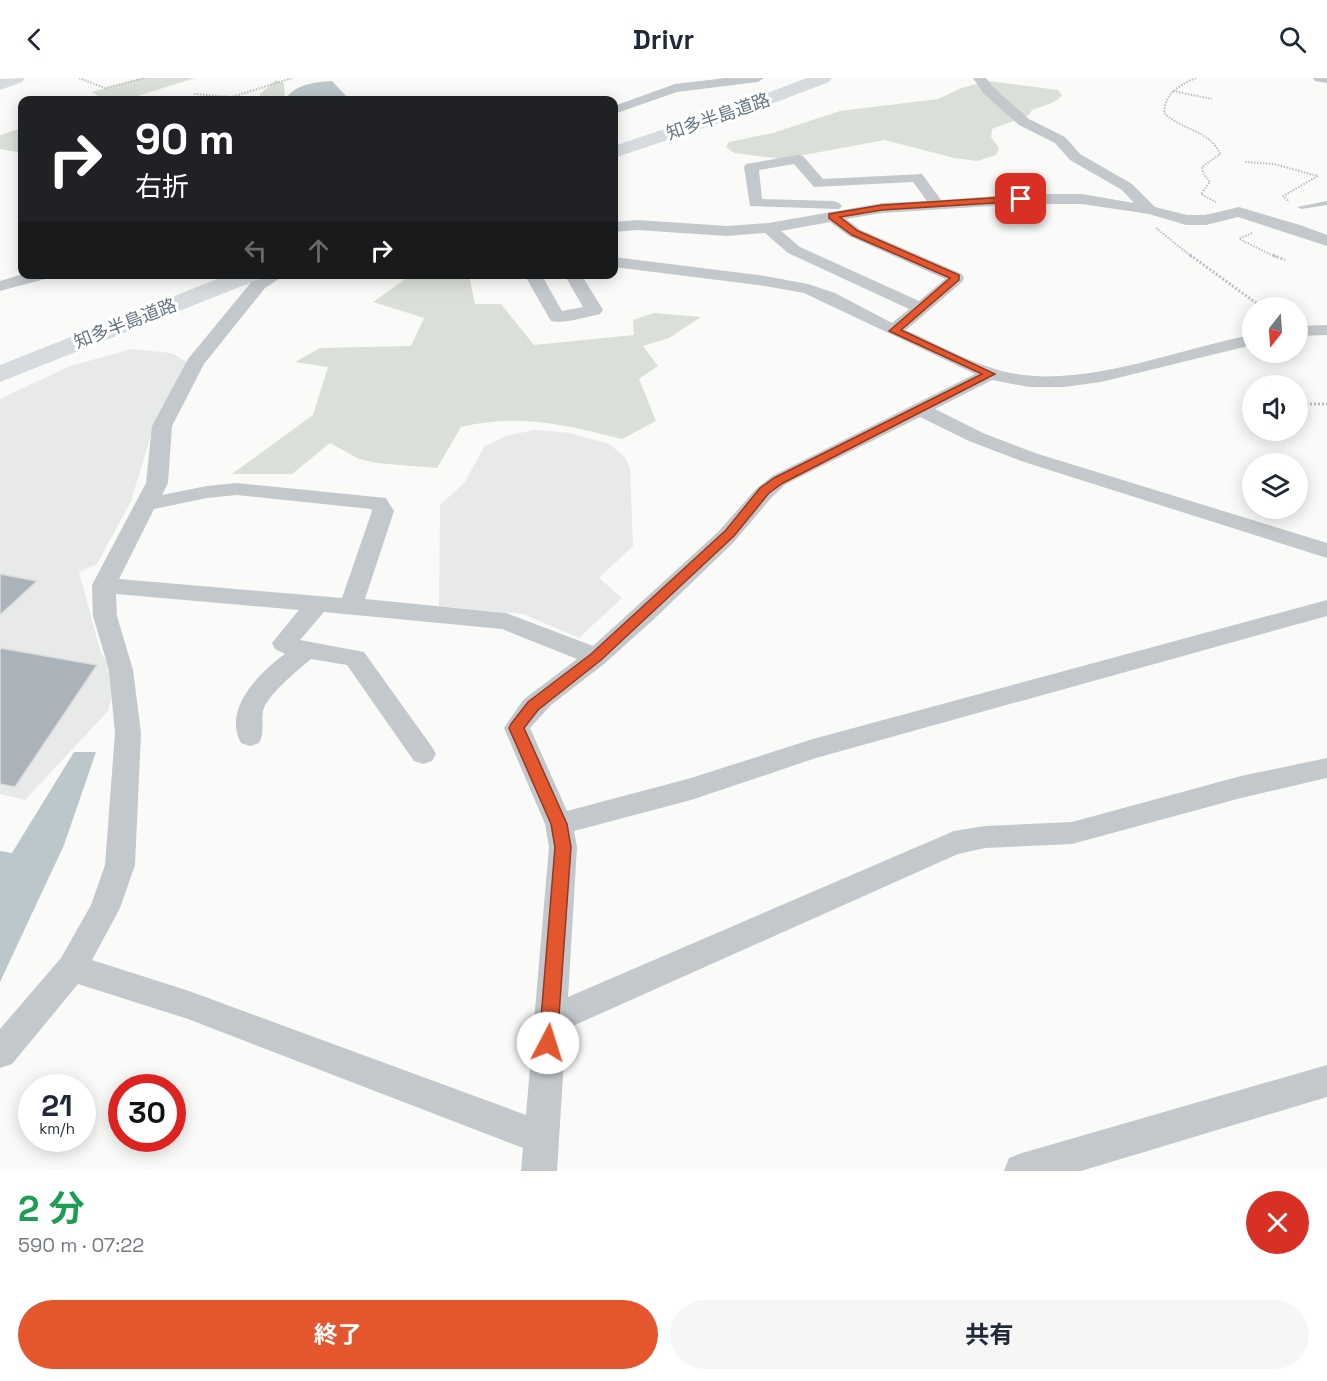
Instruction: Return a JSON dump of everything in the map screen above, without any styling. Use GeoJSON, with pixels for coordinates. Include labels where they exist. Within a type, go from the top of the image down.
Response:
{"type":"FeatureCollection","features":[{"type":"Feature","properties":{"kind":"main road"},"geometry":{"type":"LineString","coordinates":[[0,85],[16,78]]}},
{"type":"Feature","properties":{"kind":"main road","name":"知多半島道路"},"geometry":{"type":"LineString","coordinates":[[618,142],[799,78]]}},
{"type":"Feature","properties":{"kind":"main road","name":"知多半島道路"},"geometry":{"type":"LineString","coordinates":[[618,151],[736,111],[823,78]]}},
{"type":"Feature","properties":{"kind":"main road","name":"知多半島道路"},"geometry":{"type":"LineString","coordinates":[[0,360],[206,279]]}},
{"type":"Feature","properties":{"kind":"main road","name":"知多半島道路"},"geometry":{"type":"LineString","coordinates":[[0,374],[108,329],[239,279]]}},
{"type":"Feature","properties":{"kind":"street"},"geometry":{"type":"LineString","coordinates":[[618,109],[675,88],[758,78]]}},
{"type":"Feature","properties":{"kind":"street"},"geometry":{"type":"LineString","coordinates":[[979,78],[989,91],[1024,122],[1060,140],[1075,157],[1127,187],[1150,210]]}},
{"type":"Feature","properties":{"kind":"street"},"geometry":{"type":"LineString","coordinates":[[1319,78],[1327,79]]}},
{"type":"Feature","properties":{"kind":"street"},"geometry":{"type":"LineString","coordinates":[[858,210],[830,206],[755,203],[751,167],[798,159],[819,184],[916,177],[937,204]]}},
{"type":"Feature","properties":{"kind":"street"},"geometry":{"type":"LineString","coordinates":[[618,227],[637,225],[727,231],[769,228],[858,210],[1021,199],[1082,199],[1150,210],[1179,219],[1196,221],[1232,212],[1297,229],[1327,241]]}},
{"type":"Feature","properties":{"kind":"street"},"geometry":{"type":"LineString","coordinates":[[832,216],[855,233],[956,278],[894,331]]}},
{"type":"Feature","properties":{"kind":"street"},"geometry":{"type":"LineString","coordinates":[[769,228],[794,250],[921,308]]}},
{"type":"Feature","properties":{"kind":"street"},"geometry":{"type":"LineString","coordinates":[[618,263],[808,289],[990,374],[1029,381],[1084,379],[1242,342]]}},
{"type":"Feature","properties":{"kind":"street"},"geometry":{"type":"LineString","coordinates":[[0,286],[25,279]]}},
{"type":"Feature","properties":{"kind":"street"},"geometry":{"type":"LineString","coordinates":[[0,1053],[72,968],[105,908],[120,865],[128,733],[121,670],[105,616],[104,585],[157,483],[162,426],[195,363],[259,284],[268,279]]}},
{"type":"Feature","properties":{"kind":"street"},"geometry":{"type":"LineString","coordinates":[[535,279],[557,317],[594,310],[575,279]]}},
{"type":"Feature","properties":{"kind":"street"},"geometry":{"type":"LineString","coordinates":[[1308,331],[1327,330]]}},
{"type":"Feature","properties":{"kind":"street"},"geometry":{"type":"LineString","coordinates":[[539,1171],[563,847],[559,824],[517,728],[533,706],[596,657],[730,533],[764,491],[779,480],[990,374]]}},
{"type":"Feature","properties":{"kind":"street"},"geometry":{"type":"LineString","coordinates":[[922,410],[976,437],[1028,457],[1327,550]]}},
{"type":"Feature","properties":{"kind":"street"},"geometry":{"type":"LineString","coordinates":[[148,504],[207,492],[237,489],[378,503],[383,511],[351,607]]}},
{"type":"Feature","properties":{"kind":"street"},"geometry":{"type":"LineString","coordinates":[[104,585],[506,621],[596,657]]}},
{"type":"Feature","properties":{"kind":"street"},"geometry":{"type":"LineString","coordinates":[[317,604],[284,643],[294,648],[356,658],[423,754]]}},
{"type":"Feature","properties":{"kind":"street"},"geometry":{"type":"LineString","coordinates":[[559,824],[691,789],[813,749],[1327,608]]}},
{"type":"Feature","properties":{"kind":"street"},"geometry":{"type":"LineString","coordinates":[[250,736],[250,707],[280,670],[306,650]]}},
{"type":"Feature","properties":{"kind":"street"},"geometry":{"type":"LineString","coordinates":[[550,1020],[954,843],[985,837],[1072,833],[1241,787],[1327,768]]}},
{"type":"Feature","properties":{"kind":"street"},"geometry":{"type":"LineString","coordinates":[[72,968],[189,1005],[540,1137]]}},
{"type":"Feature","properties":{"kind":"street"},"geometry":{"type":"LineString","coordinates":[[1022,1171],[1327,1081]]}},
{"type":"Feature","properties":{"kind":"lane"},"geometry":{"type":"LineString","coordinates":[[1301,207],[1327,203]]}},
{"type":"Feature","properties":{"kind":"path"},"geometry":{"type":"LineString","coordinates":[[79,78],[105,88],[145,78]]}},
{"type":"Feature","properties":{"kind":"path"},"geometry":{"type":"LineString","coordinates":[[235,96],[292,78]]}},
{"type":"Feature","properties":{"kind":"path"},"geometry":{"type":"LineString","coordinates":[[1196,78],[1179,84],[1166,98],[1164,106],[1167,117],[1192,129],[1213,143],[1219,150],[1220,154],[1202,167],[1203,173],[1210,182],[1201,194],[1232,212]]}},
{"type":"Feature","properties":{"kind":"path"},"geometry":{"type":"LineString","coordinates":[[1173,92],[1212,99]]}},
{"type":"Feature","properties":{"kind":"path"},"geometry":{"type":"LineString","coordinates":[[194,94],[219,96]]}},
{"type":"Feature","properties":{"kind":"path"},"geometry":{"type":"LineString","coordinates":[[1150,210],[1156,228],[1167,239],[1248,297]]}},
{"type":"Feature","properties":{"kind":"path"},"geometry":{"type":"LineString","coordinates":[[1308,404],[1327,404]]}},
{"type":"Feature","properties":{"kind":"shaded area"},"geometry":{"type":"Polygon","coordinates":[[[142,78],[195,78],[138,96],[98,96],[92,92],[142,78]]]}},
{"type":"Feature","properties":{"kind":"shaded area"},"geometry":{"type":"Polygon","coordinates":[[[276,80],[284,83],[285,96],[260,96],[276,80]]]}},
{"type":"Feature","properties":{"kind":"shaded area"},"geometry":{"type":"Polygon","coordinates":[[[332,81],[346,96],[288,96],[300,87],[332,81]]]}},
{"type":"Feature","properties":{"kind":"shaded area"},"geometry":{"type":"Polygon","coordinates":[[[988,81],[1058,90],[1062,96],[1054,102],[1032,110],[1029,115],[992,129],[991,137],[999,148],[996,155],[977,161],[954,158],[885,140],[782,159],[734,153],[726,147],[729,142],[773,133],[840,111],[938,99],[962,88],[988,81]]]}},
{"type":"Feature","properties":{"kind":"shaded area"},"geometry":{"type":"Polygon","coordinates":[[[18,129],[18,152],[0,149],[0,135],[18,129]]]}},
{"type":"Feature","properties":{"kind":"shaded area"},"geometry":{"type":"Polygon","coordinates":[[[405,279],[470,279],[475,304],[501,304],[534,345],[634,335],[633,320],[654,313],[701,317],[669,338],[643,346],[658,366],[639,379],[656,421],[622,439],[562,425],[503,421],[461,427],[437,468],[376,463],[359,459],[330,443],[292,474],[232,474],[313,415],[328,367],[295,362],[320,348],[411,346],[424,318],[373,302],[405,279]]]}},
{"type":"Feature","properties":{"kind":"shaded area"},"geometry":{"type":"Polygon","coordinates":[[[132,349],[171,353],[189,363],[155,422],[131,501],[97,564],[79,572],[101,653],[117,677],[108,711],[25,800],[0,794],[0,399],[70,366],[132,349]]]}},
{"type":"Feature","properties":{"kind":"shaded area"},"geometry":{"type":"Polygon","coordinates":[[[534,430],[570,433],[609,444],[624,456],[630,468],[633,546],[599,578],[622,598],[579,638],[523,614],[439,606],[440,505],[465,482],[484,447],[506,436],[534,430]]]}},
{"type":"Feature","properties":{"kind":"shaded area"},"geometry":{"type":"Polygon","coordinates":[[[74,752],[96,752],[64,845],[0,982],[0,851],[12,853],[74,752]]]}},
{"type":"Feature","properties":{"kind":"building"},"geometry":{"type":"Polygon","coordinates":[[[0,574],[37,581],[0,615],[0,574]]]}},
{"type":"Feature","properties":{"kind":"building"},"geometry":{"type":"Polygon","coordinates":[[[0,648],[97,665],[15,787],[0,784],[0,648]]]}},
{"type":"Feature","properties":{"kind":"route"},"geometry":{"type":"LineString","coordinates":[[548,1043],[563,847],[559,824],[517,728],[523,716],[544,696],[596,657],[730,533],[751,505],[779,480],[990,374],[894,331],[956,278],[855,233],[832,216],[858,210],[1021,199]]}}]}
